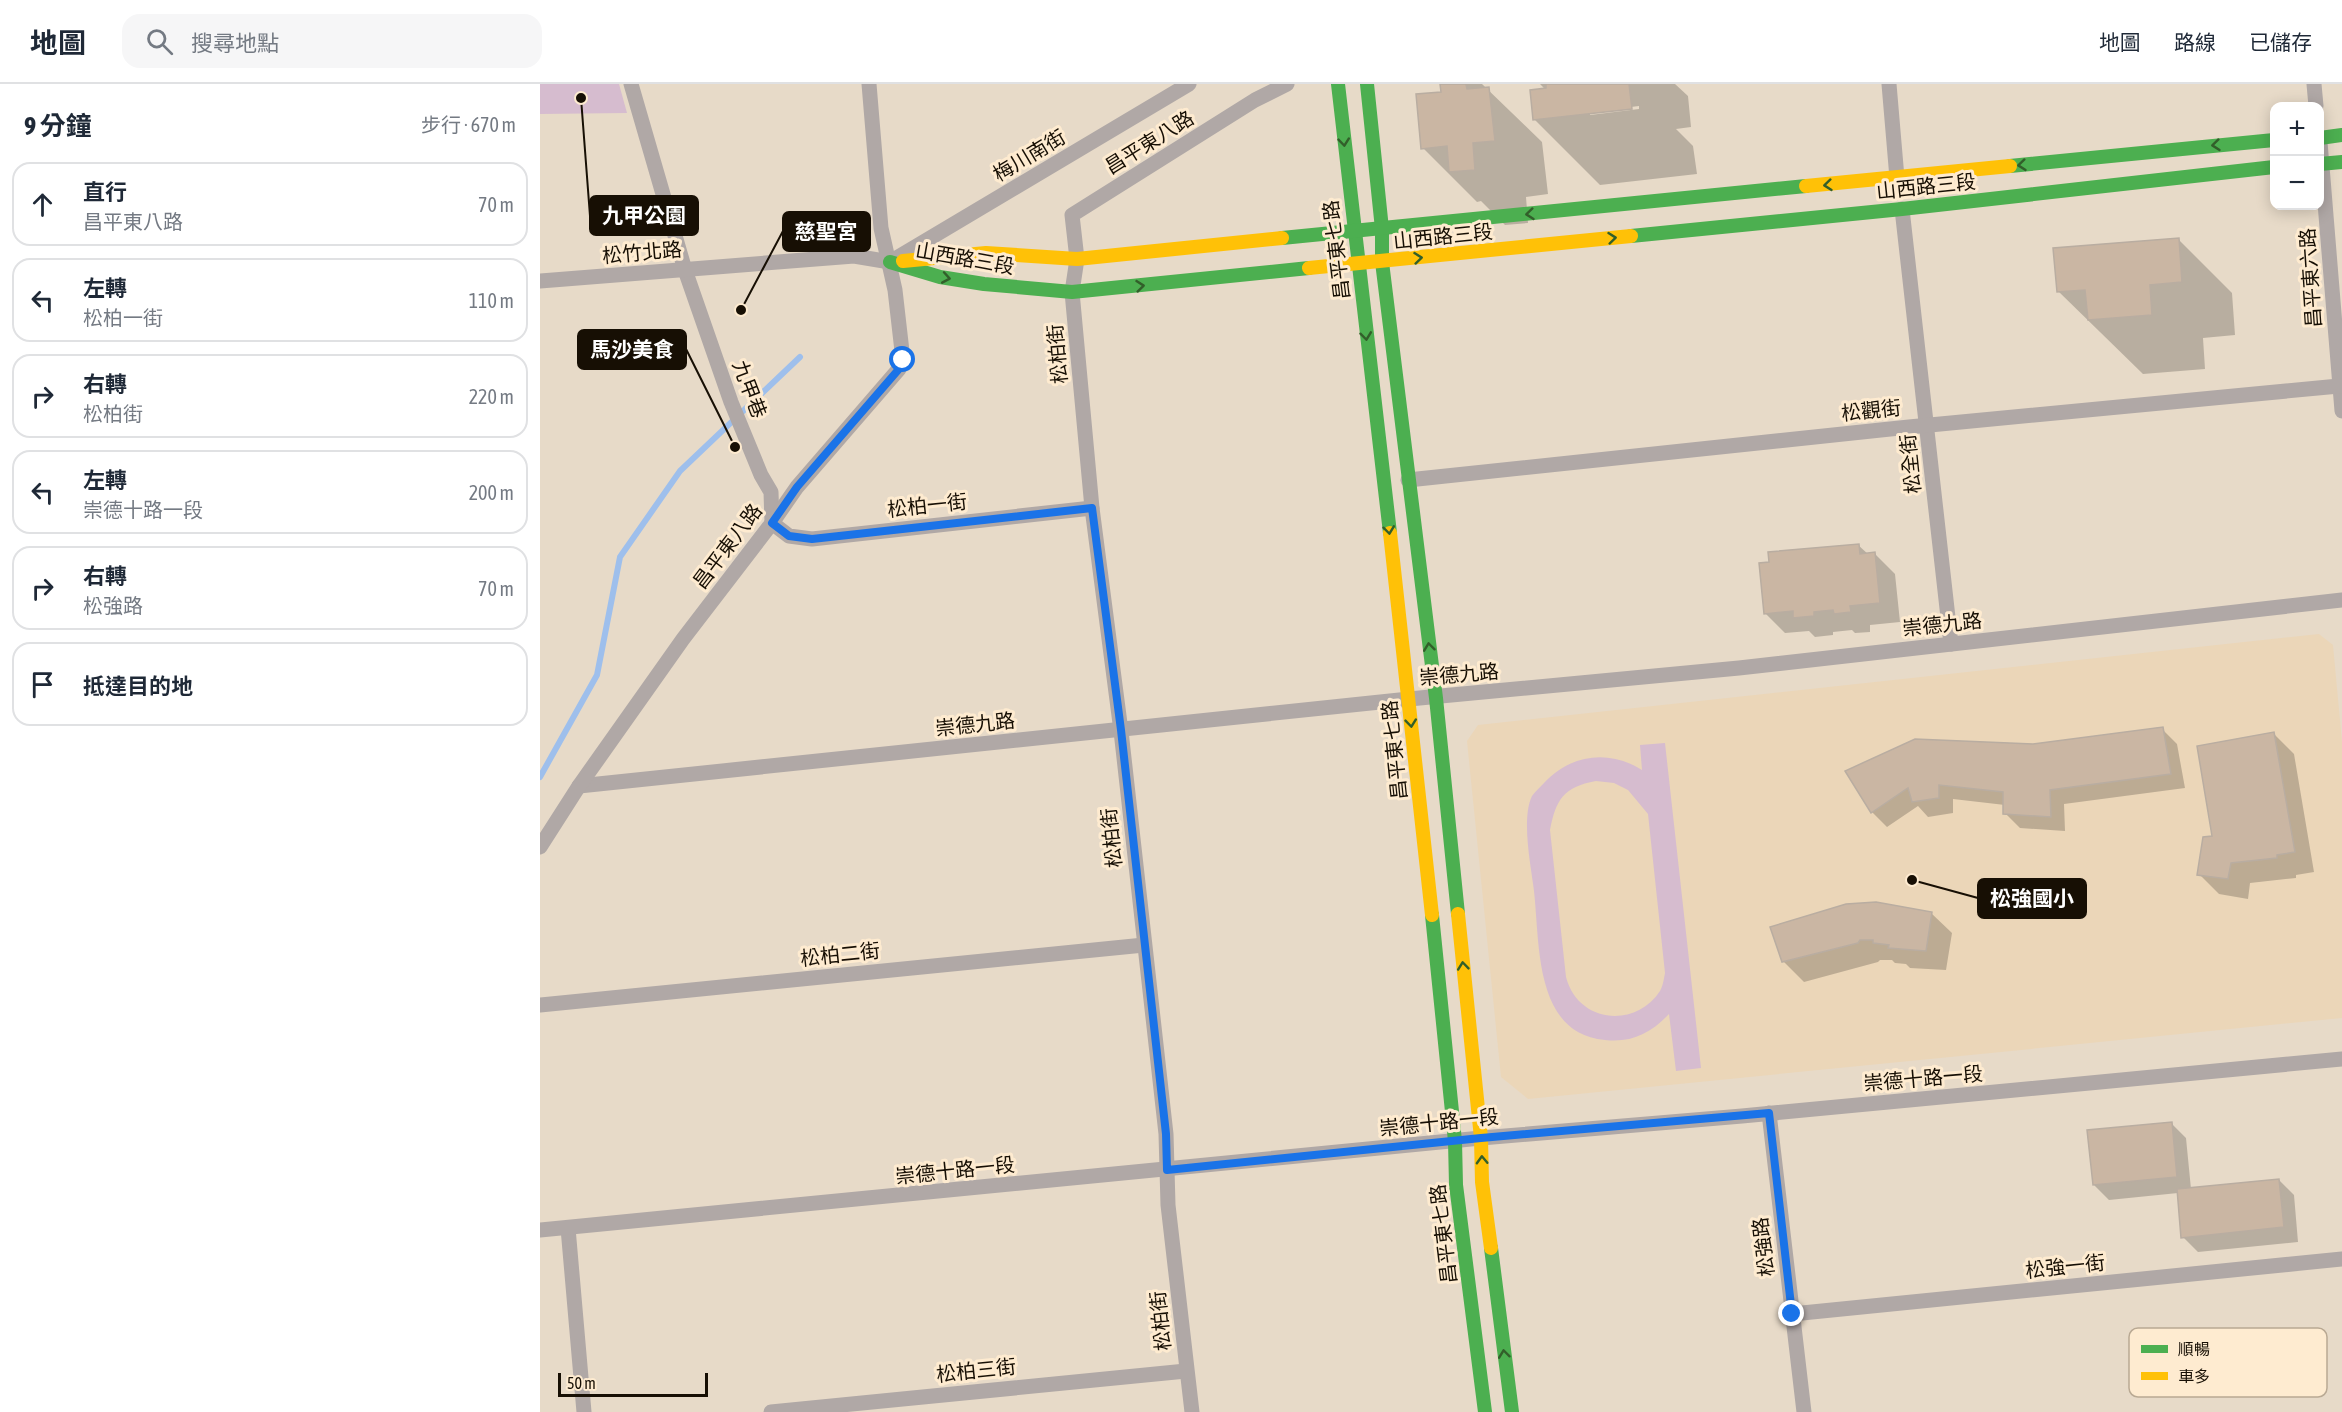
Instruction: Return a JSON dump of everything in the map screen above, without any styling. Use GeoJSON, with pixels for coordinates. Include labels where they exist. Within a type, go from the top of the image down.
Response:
{"type":"FeatureCollection","features":[{"type":"Feature","properties":{"kind":"street","name":"九甲巷"},"geometry":{"type":"LineString","coordinates":[[630,84],[685,270],[731,402],[761,475],[771,492],[772,523]]}},
{"type":"Feature","properties":{"kind":"street","name":"昌平東八路"},"geometry":{"type":"LineString","coordinates":[[540,847],[579,786],[683,639],[797,487],[899,369],[903,360],[890,262],[882,228],[869,84]]}},
{"type":"Feature","properties":{"kind":"street","name":"梅川南街"},"geometry":{"type":"LineString","coordinates":[[890,262],[1189,84]]}},
{"type":"Feature","properties":{"kind":"street","name":"昌平東八路"},"geometry":{"type":"LineString","coordinates":[[1077,259],[1072,215],[1255,100],[1287,84]]}},
{"type":"Feature","properties":{"kind":"street","name":"昌平東七路"},"geometry":{"type":"LineString","coordinates":[[1338,84],[1409,699],[1455,1141],[1456,1185],[1485,1412]]}},
{"type":"Feature","properties":{"kind":"street"},"geometry":{"type":"LineString","coordinates":[[1367,84],[1382,229],[1382,262],[1436,698],[1481,1138],[1482,1182],[1512,1412]]}},
{"type":"Feature","properties":{"kind":"street"},"geometry":{"type":"LineString","coordinates":[[1889,84],[1897,178]]}},
{"type":"Feature","properties":{"kind":"street"},"geometry":{"type":"LineString","coordinates":[[2314,84],[2316,102]]}},
{"type":"Feature","properties":{"kind":"street"},"geometry":{"type":"LineString","coordinates":[[2324,139],[2342,135]]}},
{"type":"Feature","properties":{"kind":"street","name":"山西路三段"},"geometry":{"type":"LineString","coordinates":[[890,262],[986,253],[1077,259],[2270,140]]}},
{"type":"Feature","properties":{"kind":"street"},"geometry":{"type":"LineString","coordinates":[[2324,164],[2342,162]]}},
{"type":"Feature","properties":{"kind":"street","name":"山西路三段"},"geometry":{"type":"LineString","coordinates":[[890,262],[939,277],[984,284],[1072,292],[1902,209],[2270,167]]}},
{"type":"Feature","properties":{"kind":"street","name":"松全街"},"geometry":{"type":"LineString","coordinates":[[1902,209],[1951,644]]}},
{"type":"Feature","properties":{"kind":"street","name":"昌平東六路"},"geometry":{"type":"LineString","coordinates":[[2324,210],[2342,411]]}},
{"type":"Feature","properties":{"kind":"street","name":"松竹北路"},"geometry":{"type":"LineString","coordinates":[[540,281],[854,256],[890,262]]}},
{"type":"Feature","properties":{"kind":"street","name":"松柏街"},"geometry":{"type":"LineString","coordinates":[[1077,259],[1072,292],[1092,508],[1121,730],[1166,1134],[1168,1205],[1192,1412]]}},
{"type":"Feature","properties":{"kind":"street","name":"松觀街"},"geometry":{"type":"LineString","coordinates":[[1408,480],[2339,386]]}},
{"type":"Feature","properties":{"kind":"street","name":"松柏一街"},"geometry":{"type":"LineString","coordinates":[[772,523],[789,536],[812,539],[1092,508]]}},
{"type":"Feature","properties":{"kind":"street","name":"崇德九路"},"geometry":{"type":"LineString","coordinates":[[579,786],[1951,644],[2342,600]]}},
{"type":"Feature","properties":{"kind":"street","name":"松柏二街"},"geometry":{"type":"LineString","coordinates":[[540,1005],[1144,945]]}},
{"type":"Feature","properties":{"kind":"street","name":"崇德十路一段"},"geometry":{"type":"LineString","coordinates":[[540,1230],[1481,1138],[2342,1059]]}},
{"type":"Feature","properties":{"kind":"street","name":"松強路"},"geometry":{"type":"LineString","coordinates":[[1769,1113],[1804,1412]]}},
{"type":"Feature","properties":{"kind":"street"},"geometry":{"type":"LineString","coordinates":[[568,1228],[584,1412]]}},
{"type":"Feature","properties":{"kind":"street","name":"松強一街"},"geometry":{"type":"LineString","coordinates":[[1792,1314],[2342,1259]]}},
{"type":"Feature","properties":{"kind":"street","name":"松柏三街"},"geometry":{"type":"LineString","coordinates":[[771,1412],[1186,1371]]}},
{"type":"Feature","properties":{"kind":"shaded area"},"geometry":{"type":"Polygon","coordinates":[[[540,84],[619,84],[627,113],[540,114],[540,84]]]}},
{"type":"Feature","properties":{"kind":"shaded area"},"geometry":{"type":"Polygon","coordinates":[[[2319,634],[2333,645],[2342,742],[2342,1018],[1528,1099],[1501,1077],[1467,741],[1478,725],[2319,634]]]}},
{"type":"Feature","properties":{"kind":"shaded area"},"geometry":{"type":"Polygon","coordinates":[[[1665,743],[1701,1068],[1676,1071],[1669,1014],[1648,1031],[1624,1040],[1605,1040],[1582,1034],[1565,1022],[1553,1004],[1540,960],[1527,830],[1527,817],[1532,796],[1555,773],[1578,761],[1604,757],[1629,763],[1642,770],[1640,745],[1665,743]],[[1596,781],[1569,791],[1558,803],[1550,830],[1566,977],[1572,992],[1582,1004],[1594,1012],[1622,1015],[1636,1011],[1649,1003],[1660,991],[1665,973],[1648,814],[1628,790],[1614,783],[1596,781]]]}},
{"type":"Feature","properties":{"kind":"building"},"geometry":{"type":"Polygon","coordinates":[[[1440,84],[1466,84],[1467,89],[1489,87],[1495,141],[1473,143],[1475,170],[1449,172],[1447,146],[1421,149],[1416,94],[1441,92],[1440,84]]]}},
{"type":"Feature","properties":{"kind":"building"},"geometry":{"type":"Polygon","coordinates":[[[1546,84],[1629,84],[1632,109],[1533,120],[1530,90],[1546,88],[1546,84]]]}},
{"type":"Feature","properties":{"kind":"building"},"geometry":{"type":"Polygon","coordinates":[[[2179,238],[2182,282],[2150,285],[2152,315],[2088,320],[2085,290],[2057,292],[2053,248],[2179,238]]]}},
{"type":"Feature","properties":{"kind":"building"},"geometry":{"type":"Polygon","coordinates":[[[1859,544],[1860,554],[1875,552],[1880,603],[1850,606],[1851,612],[1834,614],[1833,610],[1814,612],[1814,616],[1793,618],[1793,611],[1764,614],[1759,563],[1769,562],[1768,552],[1859,544]]]}},
{"type":"Feature","properties":{"kind":"building"},"geometry":{"type":"Polygon","coordinates":[[[2163,727],[2171,774],[2050,790],[2051,817],[2003,814],[2003,792],[1939,785],[1939,798],[1912,802],[1908,788],[1871,813],[1845,771],[1915,739],[2033,744],[2163,727]]]}},
{"type":"Feature","properties":{"kind":"building"},"geometry":{"type":"Polygon","coordinates":[[[2274,732],[2295,852],[2277,855],[2277,858],[2231,863],[2228,879],[2197,875],[2203,837],[2212,836],[2197,746],[2274,732]]]}},
{"type":"Feature","properties":{"kind":"building"},"geometry":{"type":"Polygon","coordinates":[[[1876,902],[1932,912],[1926,951],[1888,948],[1889,945],[1873,943],[1873,940],[1860,940],[1858,943],[1782,962],[1770,927],[1846,904],[1876,902]]]}},
{"type":"Feature","properties":{"kind":"building"},"geometry":{"type":"Polygon","coordinates":[[[2172,1122],[2177,1177],[2093,1185],[2087,1130],[2172,1122]]]}},
{"type":"Feature","properties":{"kind":"building"},"geometry":{"type":"Polygon","coordinates":[[[2279,1179],[2284,1227],[2181,1238],[2177,1189],[2279,1179]]]}},
{"type":"Feature","properties":{"kind":"waterway"},"geometry":{"type":"LineString","coordinates":[[540,777],[597,675],[620,557],[680,471],[800,357]]}},
{"type":"Feature","properties":{"kind":"traffic: fast"},"geometry":{"type":"LineString","coordinates":[[1338,84],[1390,533]]}},
{"type":"Feature","properties":{"kind":"traffic: fast"},"geometry":{"type":"LineString","coordinates":[[1367,84],[1382,229],[1382,262],[1436,698],[1458,914]]}},
{"type":"Feature","properties":{"kind":"traffic: fast"},"geometry":{"type":"LineString","coordinates":[[2324,137],[2342,135]]}},
{"type":"Feature","properties":{"kind":"traffic: fast"},"geometry":{"type":"LineString","coordinates":[[2010,166],[2270,140]]}},
{"type":"Feature","properties":{"kind":"traffic: fast"},"geometry":{"type":"LineString","coordinates":[[2324,164],[2342,162]]}},
{"type":"Feature","properties":{"kind":"traffic: fast"},"geometry":{"type":"LineString","coordinates":[[1631,236],[1902,209],[2270,167]]}},
{"type":"Feature","properties":{"kind":"traffic: fast"},"geometry":{"type":"LineString","coordinates":[[1282,238],[1806,186]]}},
{"type":"Feature","properties":{"kind":"traffic: fast"},"geometry":{"type":"LineString","coordinates":[[890,262],[940,277],[984,284],[1072,292],[1309,268]]}},
{"type":"Feature","properties":{"kind":"traffic: fast"},"geometry":{"type":"LineString","coordinates":[[1432,915],[1455,1141],[1456,1185],[1485,1412]]}},
{"type":"Feature","properties":{"kind":"traffic: fast"},"geometry":{"type":"LineString","coordinates":[[1491,1248],[1512,1412]]}},
{"type":"Feature","properties":{"kind":"traffic: slow"},"geometry":{"type":"LineString","coordinates":[[1806,186],[2010,166]]}},
{"type":"Feature","properties":{"kind":"traffic: slow"},"geometry":{"type":"LineString","coordinates":[[1309,268],[1631,236]]}},
{"type":"Feature","properties":{"kind":"traffic: slow"},"geometry":{"type":"LineString","coordinates":[[903,261],[986,253],[1077,259],[1282,238]]}},
{"type":"Feature","properties":{"kind":"traffic: slow"},"geometry":{"type":"LineString","coordinates":[[1390,533],[1432,915]]}},
{"type":"Feature","properties":{"kind":"traffic: slow"},"geometry":{"type":"LineString","coordinates":[[1458,914],[1481,1138],[1482,1182],[1491,1248]]}},
{"type":"Feature","properties":{"kind":"place","name":"九甲公園"},"geometry":{"type":"Point","coordinates":[581,98]}},
{"type":"Feature","properties":{"kind":"place","name":"慈聖宮"},"geometry":{"type":"Point","coordinates":[741,310]}},
{"type":"Feature","properties":{"kind":"place","name":"馬沙美食"},"geometry":{"type":"Point","coordinates":[735,447]}},
{"type":"Feature","properties":{"kind":"place","name":"松強國小"},"geometry":{"type":"Point","coordinates":[1912,880]}},
{"type":"Feature","properties":{"kind":"route"},"geometry":{"type":"LineString","coordinates":[[903,360],[899,369],[797,487],[772,523],[789,536],[812,539],[1092,508],[1121,730],[1166,1134],[1167,1170],[1481,1138],[1769,1113],[1792,1314]]}}]}
